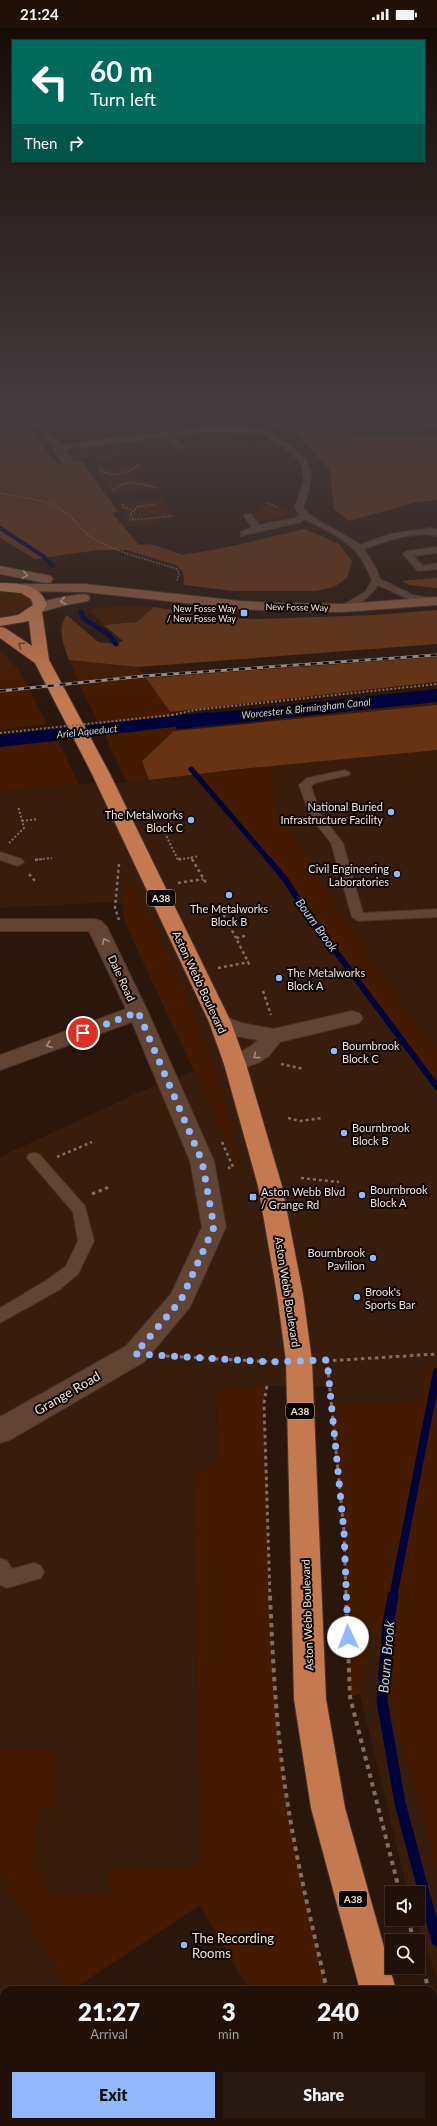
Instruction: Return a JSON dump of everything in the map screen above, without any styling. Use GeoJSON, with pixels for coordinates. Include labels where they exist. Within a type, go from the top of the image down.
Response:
{"type":"FeatureCollection","features":[{"type":"Feature","properties":{"kind":"highway","name":"A38"},"geometry":{"type":"LineString","coordinates":[[7,586],[36,594],[40,599],[40,605],[37,610]]}},
{"type":"Feature","properties":{"kind":"highway"},"geometry":{"type":"LineString","coordinates":[[0,622],[20,619],[37,610]]}},
{"type":"Feature","properties":{"kind":"highway","name":"Aston Webb Boulevard"},"geometry":{"type":"LineString","coordinates":[[37,610],[41,660],[101,774],[220,1022],[235,1064],[270,1186],[290,1294],[299,1361],[310,1699],[328,1808],[377,1986]]}},
{"type":"Feature","properties":{"kind":"highway","name":"Aston Webb Boulevard"},"geometry":{"type":"LineString","coordinates":[[0,631],[41,660]]}},
{"type":"Feature","properties":{"kind":"street","name":"New Fosse Way"},"geometry":{"type":"LineString","coordinates":[[0,570],[50,579],[117,586],[158,595]]}},
{"type":"Feature","properties":{"kind":"street","name":"New Fosse Way"},"geometry":{"type":"LineString","coordinates":[[7,586],[85,588],[241,605],[344,608],[435,601]]}},
{"type":"Feature","properties":{"kind":"street","name":"New Fosse Way"},"geometry":{"type":"LineString","coordinates":[[37,610],[59,602],[86,597],[158,595]]}},
{"type":"Feature","properties":{"kind":"street","name":"Dale Road"},"geometry":{"type":"LineString","coordinates":[[0,925],[94,925],[100,931],[138,1012],[202,1161],[214,1227],[181,1300],[135,1354]]}},
{"type":"Feature","properties":{"kind":"street"},"geometry":{"type":"LineString","coordinates":[[0,1063],[138,1012]]}},
{"type":"Feature","properties":{"kind":"street"},"geometry":{"type":"LineString","coordinates":[[220,1022],[237,1030],[273,1036],[352,1018]]}},
{"type":"Feature","properties":{"kind":"street"},"geometry":{"type":"LineString","coordinates":[[235,1064],[251,1060],[262,1051],[273,1036]]}},
{"type":"Feature","properties":{"kind":"street","name":"Grange Road"},"geometry":{"type":"LineString","coordinates":[[0,1431],[135,1354]]}},
{"type":"Feature","properties":{"kind":"lane"},"geometry":{"type":"LineString","coordinates":[[299,508],[303,515],[328,527],[359,548],[368,558],[376,581],[411,597],[435,601]]}},
{"type":"Feature","properties":{"kind":"lane"},"geometry":{"type":"LineString","coordinates":[[244,534],[257,528],[298,520],[303,515]]}},
{"type":"Feature","properties":{"kind":"lane"},"geometry":{"type":"LineString","coordinates":[[248,516],[257,528]]}},
{"type":"Feature","properties":{"kind":"lane"},"geometry":{"type":"LineString","coordinates":[[359,548],[390,537],[431,531],[437,533]]}},
{"type":"Feature","properties":{"kind":"lane"},"geometry":{"type":"LineString","coordinates":[[437,550],[408,554],[421,569],[437,566]]}},
{"type":"Feature","properties":{"kind":"lane"},"geometry":{"type":"LineString","coordinates":[[344,608],[368,594],[376,581]]}},
{"type":"Feature","properties":{"kind":"lane"},"geometry":{"type":"LineString","coordinates":[[345,773],[311,780],[305,786],[316,816],[336,843],[358,917],[437,913]]}},
{"type":"Feature","properties":{"kind":"lane"},"geometry":{"type":"LineString","coordinates":[[2,852],[18,862]]}},
{"type":"Feature","properties":{"kind":"lane"},"geometry":{"type":"LineString","coordinates":[[0,1316],[53,1285],[72,1270],[86,1241],[80,1210],[37,1161]]}},
{"type":"Feature","properties":{"kind":"lane"},"geometry":{"type":"LineString","coordinates":[[2,1576],[34,1572]]}},
{"type":"Feature","properties":{"kind":"path"},"geometry":{"type":"LineString","coordinates":[[57,508],[62,510],[73,523],[87,534],[118,550],[177,569],[179,573],[178,580],[175,584]]}},
{"type":"Feature","properties":{"kind":"path"},"geometry":{"type":"LineString","coordinates":[[126,508],[132,510]]}},
{"type":"Feature","properties":{"kind":"path"},"geometry":{"type":"LineString","coordinates":[[133,520],[130,515],[132,510],[135,508]]}},
{"type":"Feature","properties":{"kind":"path"},"geometry":{"type":"LineString","coordinates":[[129,520],[174,516]]}},
{"type":"Feature","properties":{"kind":"path"},"geometry":{"type":"LineString","coordinates":[[0,733],[172,715],[195,710],[437,684]]}},
{"type":"Feature","properties":{"kind":"path"},"geometry":{"type":"LineString","coordinates":[[53,726],[56,732]]}},
{"type":"Feature","properties":{"kind":"path"},"geometry":{"type":"LineString","coordinates":[[2,852],[24,828],[18,806]]}},
{"type":"Feature","properties":{"kind":"path"},"geometry":{"type":"LineString","coordinates":[[22,821],[37,819]]}},
{"type":"Feature","properties":{"kind":"path"},"geometry":{"type":"LineString","coordinates":[[148,832],[163,829],[178,860],[199,856]]}},
{"type":"Feature","properties":{"kind":"path"},"geometry":{"type":"LineString","coordinates":[[191,857],[206,883]]}},
{"type":"Feature","properties":{"kind":"path"},"geometry":{"type":"LineString","coordinates":[[117,858],[120,865],[115,908],[120,925]]}},
{"type":"Feature","properties":{"kind":"path"},"geometry":{"type":"LineString","coordinates":[[174,884],[203,879]]}},
{"type":"Feature","properties":{"kind":"path"},"geometry":{"type":"LineString","coordinates":[[218,904],[250,966]]}},
{"type":"Feature","properties":{"kind":"path"},"geometry":{"type":"LineString","coordinates":[[236,938],[245,936]]}},
{"type":"Feature","properties":{"kind":"path"},"geometry":{"type":"LineString","coordinates":[[217,968],[249,962]]}},
{"type":"Feature","properties":{"kind":"path"},"geometry":{"type":"LineString","coordinates":[[281,1064],[304,1069]]}},
{"type":"Feature","properties":{"kind":"path"},"geometry":{"type":"LineString","coordinates":[[288,1118],[300,1121],[322,1118]]}},
{"type":"Feature","properties":{"kind":"path"},"geometry":{"type":"LineString","coordinates":[[37,1161],[92,1142]]}},
{"type":"Feature","properties":{"kind":"path"},"geometry":{"type":"LineString","coordinates":[[301,1178],[339,1182]]}},
{"type":"Feature","properties":{"kind":"path"},"geometry":{"type":"LineString","coordinates":[[135,1354],[269,1362],[437,1354]]}},
{"type":"Feature","properties":{"kind":"path"},"geometry":{"type":"LineString","coordinates":[[327,1360],[344,1532],[350,1697],[398,1886]]}},
{"type":"Feature","properties":{"kind":"path"},"geometry":{"type":"LineString","coordinates":[[424,1974],[428,1986]]}},
{"type":"Feature","properties":{"kind":"shaded area"},"geometry":{"type":"Polygon","coordinates":[[[0,508],[115,508],[118,512],[112,513],[139,545],[151,544],[183,555],[228,547],[305,529],[339,544],[352,561],[347,578],[334,587],[316,591],[234,591],[184,585],[183,572],[176,565],[126,550],[98,550],[35,559],[0,538],[0,508]]]}},
{"type":"Feature","properties":{"kind":"shaded area"},"geometry":{"type":"Polygon","coordinates":[[[122,508],[168,508],[174,516],[166,517],[154,514],[134,519],[132,516],[129,517],[131,519],[129,521],[152,518],[161,521],[128,526],[123,518],[128,516],[122,508]]]}},
{"type":"Feature","properties":{"kind":"shaded area"},"geometry":{"type":"Polygon","coordinates":[[[263,508],[279,508],[287,510],[287,513],[278,518],[259,521],[254,514],[263,508]]]}},
{"type":"Feature","properties":{"kind":"shaded area"},"geometry":{"type":"Polygon","coordinates":[[[334,508],[395,508],[349,521],[334,508]]]}},
{"type":"Feature","properties":{"kind":"shaded area"},"geometry":{"type":"Polygon","coordinates":[[[437,578],[437,588],[409,585],[402,581],[437,578]]]}},
{"type":"Feature","properties":{"kind":"shaded area"},"geometry":{"type":"Polygon","coordinates":[[[0,590],[21,592],[34,600],[33,606],[21,615],[0,619],[0,590]]]}},
{"type":"Feature","properties":{"kind":"shaded area"},"geometry":{"type":"Polygon","coordinates":[[[124,606],[154,607],[137,621],[120,625],[104,625],[88,609],[124,606]]]}},
{"type":"Feature","properties":{"kind":"shaded area"},"geometry":{"type":"Polygon","coordinates":[[[154,607],[221,618],[261,619],[374,615],[437,610],[437,644],[138,667],[69,660],[62,638],[63,621],[66,616],[68,616],[98,642],[116,644],[123,641],[104,625],[137,622],[154,607]]]}},
{"type":"Feature","properties":{"kind":"shaded area"},"geometry":{"type":"Polygon","coordinates":[[[0,650],[19,670],[47,724],[0,730],[0,650]]]}},
{"type":"Feature","properties":{"kind":"shaded area"},"geometry":{"type":"Polygon","coordinates":[[[437,657],[437,682],[170,712],[146,678],[437,657]]]}},
{"type":"Feature","properties":{"kind":"shaded area"},"geometry":{"type":"Polygon","coordinates":[[[69,660],[138,667],[170,712],[177,729],[142,761],[149,780],[128,783],[69,660]]]}},
{"type":"Feature","properties":{"kind":"shaded area"},"geometry":{"type":"Polygon","coordinates":[[[437,702],[437,1072],[264,847],[259,769],[270,720],[437,702]]]}},
{"type":"Feature","properties":{"kind":"shaded area"},"geometry":{"type":"Polygon","coordinates":[[[437,705],[437,750],[241,769],[149,780],[142,761],[174,731],[437,705]]]}},
{"type":"Feature","properties":{"kind":"shaded area"},"geometry":{"type":"Polygon","coordinates":[[[58,741],[79,784],[0,791],[0,747],[58,741]]]}},
{"type":"Feature","properties":{"kind":"shaded area"},"geometry":{"type":"Polygon","coordinates":[[[276,766],[271,771],[274,806],[299,849],[400,1001],[437,1048],[437,1091],[278,877],[191,775],[276,766]]]}},
{"type":"Feature","properties":{"kind":"shaded area"},"geometry":{"type":"Polygon","coordinates":[[[191,775],[278,877],[437,1091],[437,1978],[425,1944],[425,1934],[421,1934],[418,1926],[425,1926],[425,1886],[406,1886],[360,1694],[330,1387],[267,1386],[222,1390],[216,1397],[218,1461],[193,1475],[200,1866],[51,1960],[65,1986],[0,1986],[0,1157],[144,1090],[194,1071],[130,934],[123,915],[123,904],[112,902],[0,908],[0,791],[79,784],[128,783],[191,775]]]}},
{"type":"Feature","properties":{"kind":"shaded area"},"geometry":{"type":"Polygon","coordinates":[[[129,880],[169,955],[192,1009],[220,1088],[242,1173],[130,934],[123,915],[124,884],[129,880]]]}},
{"type":"Feature","properties":{"kind":"shaded area"},"geometry":{"type":"Polygon","coordinates":[[[437,1363],[437,1869],[378,1661],[374,1630],[360,1694],[350,1697],[344,1532],[331,1403],[420,1402],[423,1364],[437,1363]]]}},
{"type":"Feature","properties":{"kind":"shaded area"},"geometry":{"type":"Polygon","coordinates":[[[267,1386],[264,1403],[268,1539],[271,1630],[277,1720],[290,1822],[326,1986],[247,1986],[200,1905],[78,1986],[65,1986],[0,1872],[0,1750],[58,1750],[53,1810],[38,1810],[32,1869],[44,1870],[48,1895],[109,1893],[110,1870],[200,1866],[193,1475],[218,1461],[216,1397],[222,1390],[267,1386]]]}},
{"type":"Feature","properties":{"kind":"water","name":"Worcester & Birmingham Canal"},"geometry":{"type":"Polygon","coordinates":[[[437,689],[437,702],[177,729],[173,717],[437,689]]]}},
{"type":"Feature","properties":{"kind":"waterway","name":"Bourn Brook"},"geometry":{"type":"LineString","coordinates":[[0,528],[43,556],[53,566]]}},
{"type":"Feature","properties":{"kind":"waterway","name":"Bourn Brook"},"geometry":{"type":"LineString","coordinates":[[81,612],[83,618],[108,634],[116,644]]}},
{"type":"Feature","properties":{"kind":"waterway","name":"Ariel Aqueduct"},"geometry":{"type":"LineString","coordinates":[[0,741],[209,718]]}},
{"type":"Feature","properties":{"kind":"waterway","name":"Bourn Brook"},"geometry":{"type":"LineString","coordinates":[[191,769],[269,860]]}},
{"type":"Feature","properties":{"kind":"waterway","name":"Bourn Brook"},"geometry":{"type":"LineString","coordinates":[[268,859],[285,879],[307,913],[437,1087]]}},
{"type":"Feature","properties":{"kind":"waterway","name":"Bourn Brook"},"geometry":{"type":"LineString","coordinates":[[393,1597],[437,1372]]}},
{"type":"Feature","properties":{"kind":"waterway","name":"Bourn Brook"},"geometry":{"type":"LineString","coordinates":[[393,1596],[388,1624],[382,1701],[400,1803],[437,1941]]}},
{"type":"Feature","properties":{"kind":"railway"},"geometry":{"type":"LineString","coordinates":[[0,691],[144,676],[437,655]]}},
{"type":"Feature","properties":{"kind":"place","name":"New Fosse Way / New Fosse Way"},"geometry":{"type":"Point","coordinates":[244,613]}},
{"type":"Feature","properties":{"kind":"place","name":"National Buried Infrastructure Facility"},"geometry":{"type":"Point","coordinates":[391,812]}},
{"type":"Feature","properties":{"kind":"place","name":"The Metalworks Block C"},"geometry":{"type":"Point","coordinates":[191,820]}},
{"type":"Feature","properties":{"kind":"place","name":"Civil Engineering Laboratories"},"geometry":{"type":"Point","coordinates":[397,874]}},
{"type":"Feature","properties":{"kind":"place","name":"The Metalworks Block B"},"geometry":{"type":"Point","coordinates":[229,895]}},
{"type":"Feature","properties":{"kind":"place","name":"The Metalworks Block A"},"geometry":{"type":"Point","coordinates":[279,978]}},
{"type":"Feature","properties":{"kind":"place","name":"Bournbrook Block C"},"geometry":{"type":"Point","coordinates":[334,1051]}},
{"type":"Feature","properties":{"kind":"place","name":"Bournbrook Block B"},"geometry":{"type":"Point","coordinates":[344,1133]}},
{"type":"Feature","properties":{"kind":"place","name":"Bournbrook Block A"},"geometry":{"type":"Point","coordinates":[362,1195]}},
{"type":"Feature","properties":{"kind":"place","name":"Aston Webb Blvd / Grange Rd"},"geometry":{"type":"Point","coordinates":[253,1197]}},
{"type":"Feature","properties":{"kind":"place","name":"Bournbrook Pavilion"},"geometry":{"type":"Point","coordinates":[373,1258]}},
{"type":"Feature","properties":{"kind":"place","name":"Brook's Sports Bar"},"geometry":{"type":"Point","coordinates":[357,1297]}},
{"type":"Feature","properties":{"kind":"place","name":"The Recording Rooms"},"geometry":{"type":"Point","coordinates":[184,1945]}},
{"type":"Feature","properties":{"kind":"route"},"geometry":{"type":"LineString","coordinates":[[83,1033],[138,1012],[202,1161],[214,1227],[181,1300],[135,1354],[269,1362],[327,1360],[344,1532],[348,1637]]}}]}
